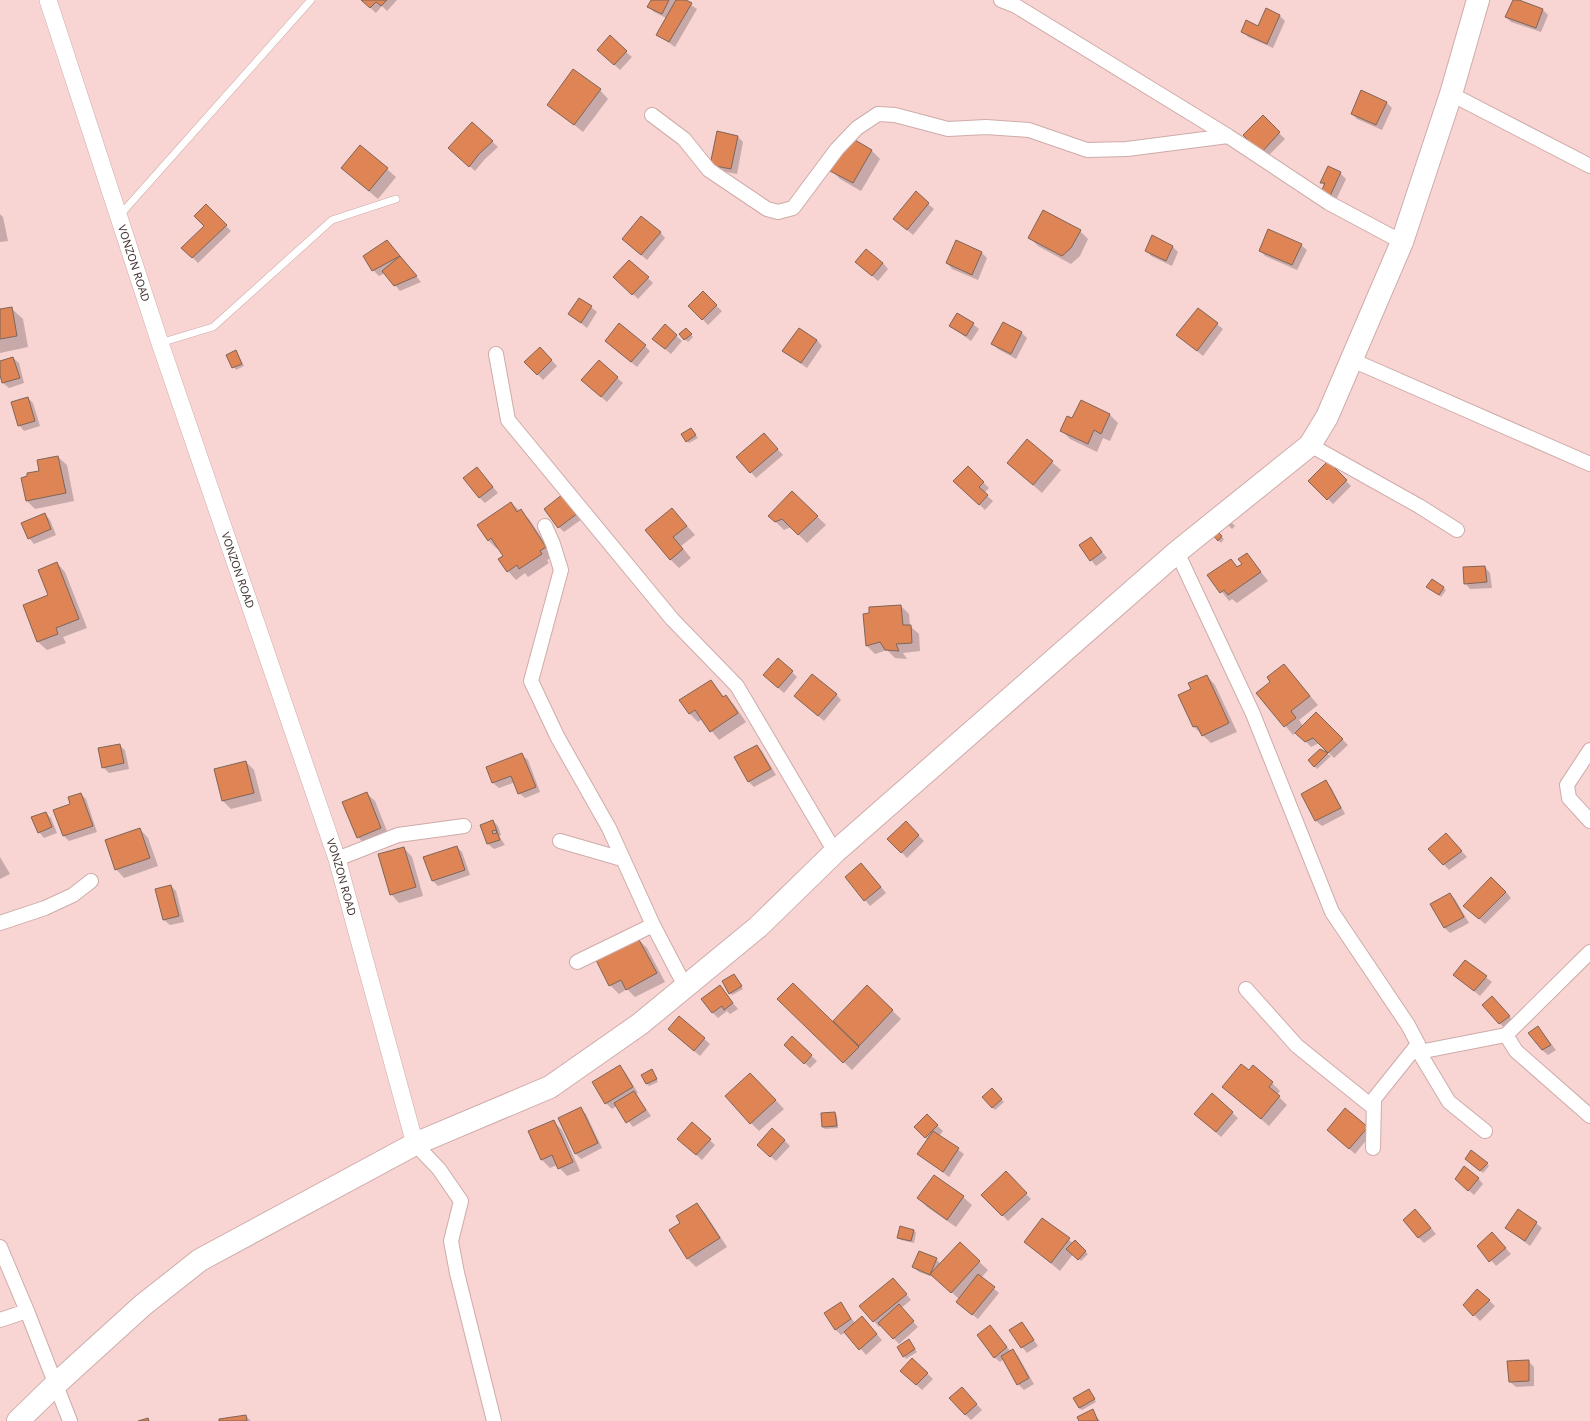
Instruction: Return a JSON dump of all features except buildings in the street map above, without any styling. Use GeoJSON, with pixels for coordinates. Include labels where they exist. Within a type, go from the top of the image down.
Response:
{"type":"FeatureCollection","features":[{"type":"Feature","properties":{"kind":"main road"},"geometry":{"type":"LineString","coordinates":[[18,1421],[56,1384],[143,1305],[200,1260],[414,1144],[550,1087],[640,1024],[686,988],[758,927],[835,852],[1177,552],[1310,445],[1327,417],[1402,242],[1451,94],[1478,0]]}},
{"type":"Feature","properties":{"kind":"street","name":"VONZON ROAD"},"geometry":{"type":"LineString","coordinates":[[48,0],[160,343],[337,859],[414,1144]]}},
{"type":"Feature","properties":{"kind":"street"},"geometry":{"type":"LineString","coordinates":[[1001,0],[1017,3],[1228,136],[1329,203],[1402,242]]}},
{"type":"Feature","properties":{"kind":"street"},"geometry":{"type":"LineString","coordinates":[[1451,94],[1590,166]]}},
{"type":"Feature","properties":{"kind":"street"},"geometry":{"type":"LineString","coordinates":[[652,115],[684,139],[709,170],[767,209],[778,212],[794,208],[837,149],[858,128],[878,114],[895,115],[948,130],[986,127],[1029,130],[1087,150],[1127,149],[1228,136]]}},
{"type":"Feature","properties":{"kind":"street"},"geometry":{"type":"LineString","coordinates":[[496,354],[508,420],[672,619],[737,686],[835,852]]}},
{"type":"Feature","properties":{"kind":"street"},"geometry":{"type":"LineString","coordinates":[[1352,360],[1590,464]]}},
{"type":"Feature","properties":{"kind":"street"},"geometry":{"type":"LineString","coordinates":[[1310,445],[1419,506],[1457,530]]}},
{"type":"Feature","properties":{"kind":"street"},"geometry":{"type":"LineString","coordinates":[[545,526],[554,544],[561,570],[531,680],[558,738],[609,828],[653,925],[686,988]]}},
{"type":"Feature","properties":{"kind":"street"},"geometry":{"type":"LineString","coordinates":[[1177,552],[1253,714],[1332,912],[1408,1025],[1449,1102],[1485,1131]]}},
{"type":"Feature","properties":{"kind":"street"},"geometry":{"type":"LineString","coordinates":[[1590,750],[1567,785],[1569,798],[1590,821]]}},
{"type":"Feature","properties":{"kind":"street"},"geometry":{"type":"LineString","coordinates":[[337,859],[398,835],[464,826]]}},
{"type":"Feature","properties":{"kind":"street"},"geometry":{"type":"LineString","coordinates":[[560,841],[622,858]]}},
{"type":"Feature","properties":{"kind":"street"},"geometry":{"type":"LineString","coordinates":[[0,923],[44,908],[73,895],[91,881]]}},
{"type":"Feature","properties":{"kind":"street"},"geometry":{"type":"LineString","coordinates":[[577,962],[653,925]]}},
{"type":"Feature","properties":{"kind":"street"},"geometry":{"type":"LineString","coordinates":[[1373,1148],[1374,1099],[1419,1048],[1506,1036],[1590,952]]}},
{"type":"Feature","properties":{"kind":"street"},"geometry":{"type":"LineString","coordinates":[[1246,989],[1297,1046],[1374,1108]]}},
{"type":"Feature","properties":{"kind":"street"},"geometry":{"type":"LineString","coordinates":[[1506,1036],[1516,1051],[1590,1116]]}},
{"type":"Feature","properties":{"kind":"street"},"geometry":{"type":"LineString","coordinates":[[414,1144],[439,1169],[461,1201],[451,1241],[457,1273],[494,1421]]}},
{"type":"Feature","properties":{"kind":"street"},"geometry":{"type":"LineString","coordinates":[[0,1247],[27,1310],[70,1421]]}},
{"type":"Feature","properties":{"kind":"street"},"geometry":{"type":"LineString","coordinates":[[0,1320],[27,1310]]}},
{"type":"Feature","properties":{"kind":"lane"},"geometry":{"type":"LineString","coordinates":[[118,217],[310,0]]}},
{"type":"Feature","properties":{"kind":"lane"},"geometry":{"type":"LineString","coordinates":[[160,343],[213,327],[332,220],[396,199]]}}]}
